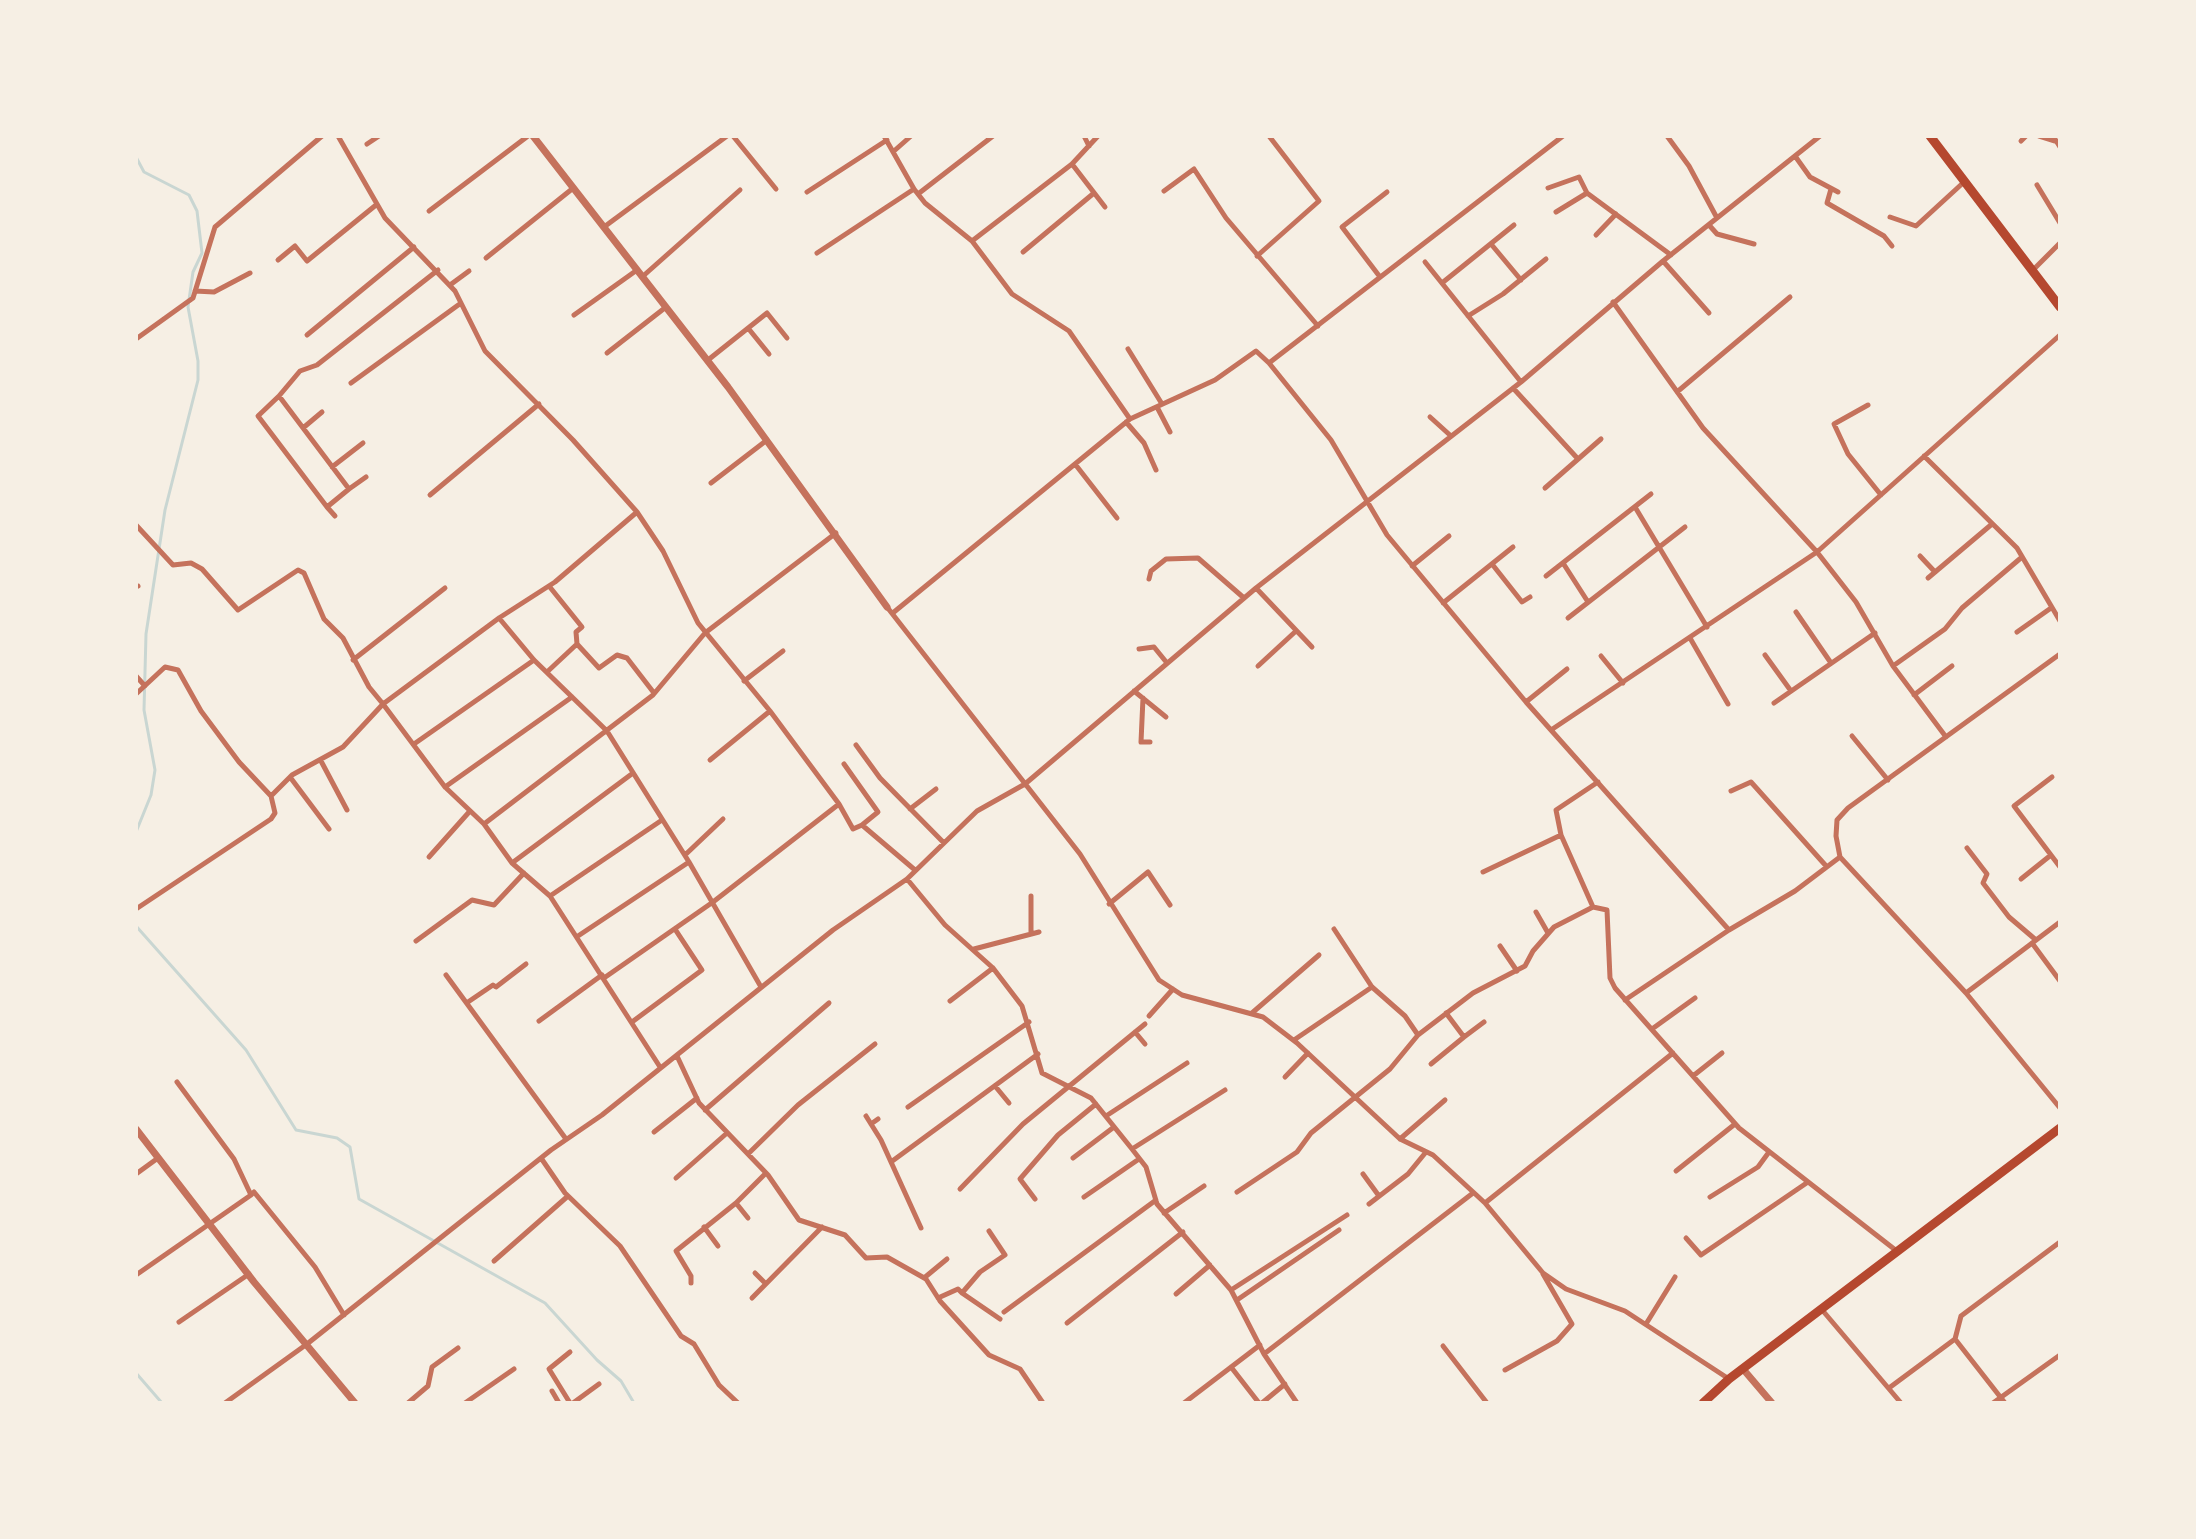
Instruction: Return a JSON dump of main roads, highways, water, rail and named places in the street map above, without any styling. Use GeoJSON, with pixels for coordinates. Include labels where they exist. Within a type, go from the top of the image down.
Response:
{"type":"FeatureCollection","features":[{"type":"Feature","properties":{"kind":"highway"},"geometry":{"type":"LineString","coordinates":[[1930,136],[2060,307]]}},
{"type":"Feature","properties":{"kind":"highway"},"geometry":{"type":"LineString","coordinates":[[1703,1403],[1729,1379],[1823,1311],[2060,1128]]}},
{"type":"Feature","properties":{"kind":"waterway"},"geometry":{"type":"LineString","coordinates":[[136,157],[144,172],[189,195],[197,211],[202,253],[193,272],[188,307],[198,361],[198,380],[165,510],[146,634],[144,710],[155,770],[151,795],[136,832]]}},
{"type":"Feature","properties":{"kind":"waterway"},"geometry":{"type":"LineString","coordinates":[[136,926],[246,1050],[296,1130],[337,1138],[350,1147],[359,1199],[545,1303],[597,1360],[621,1381],[634,1403]]}},
{"type":"Feature","properties":{"kind":"waterway"},"geometry":{"type":"LineString","coordinates":[[136,1373],[162,1403]]}}]}
